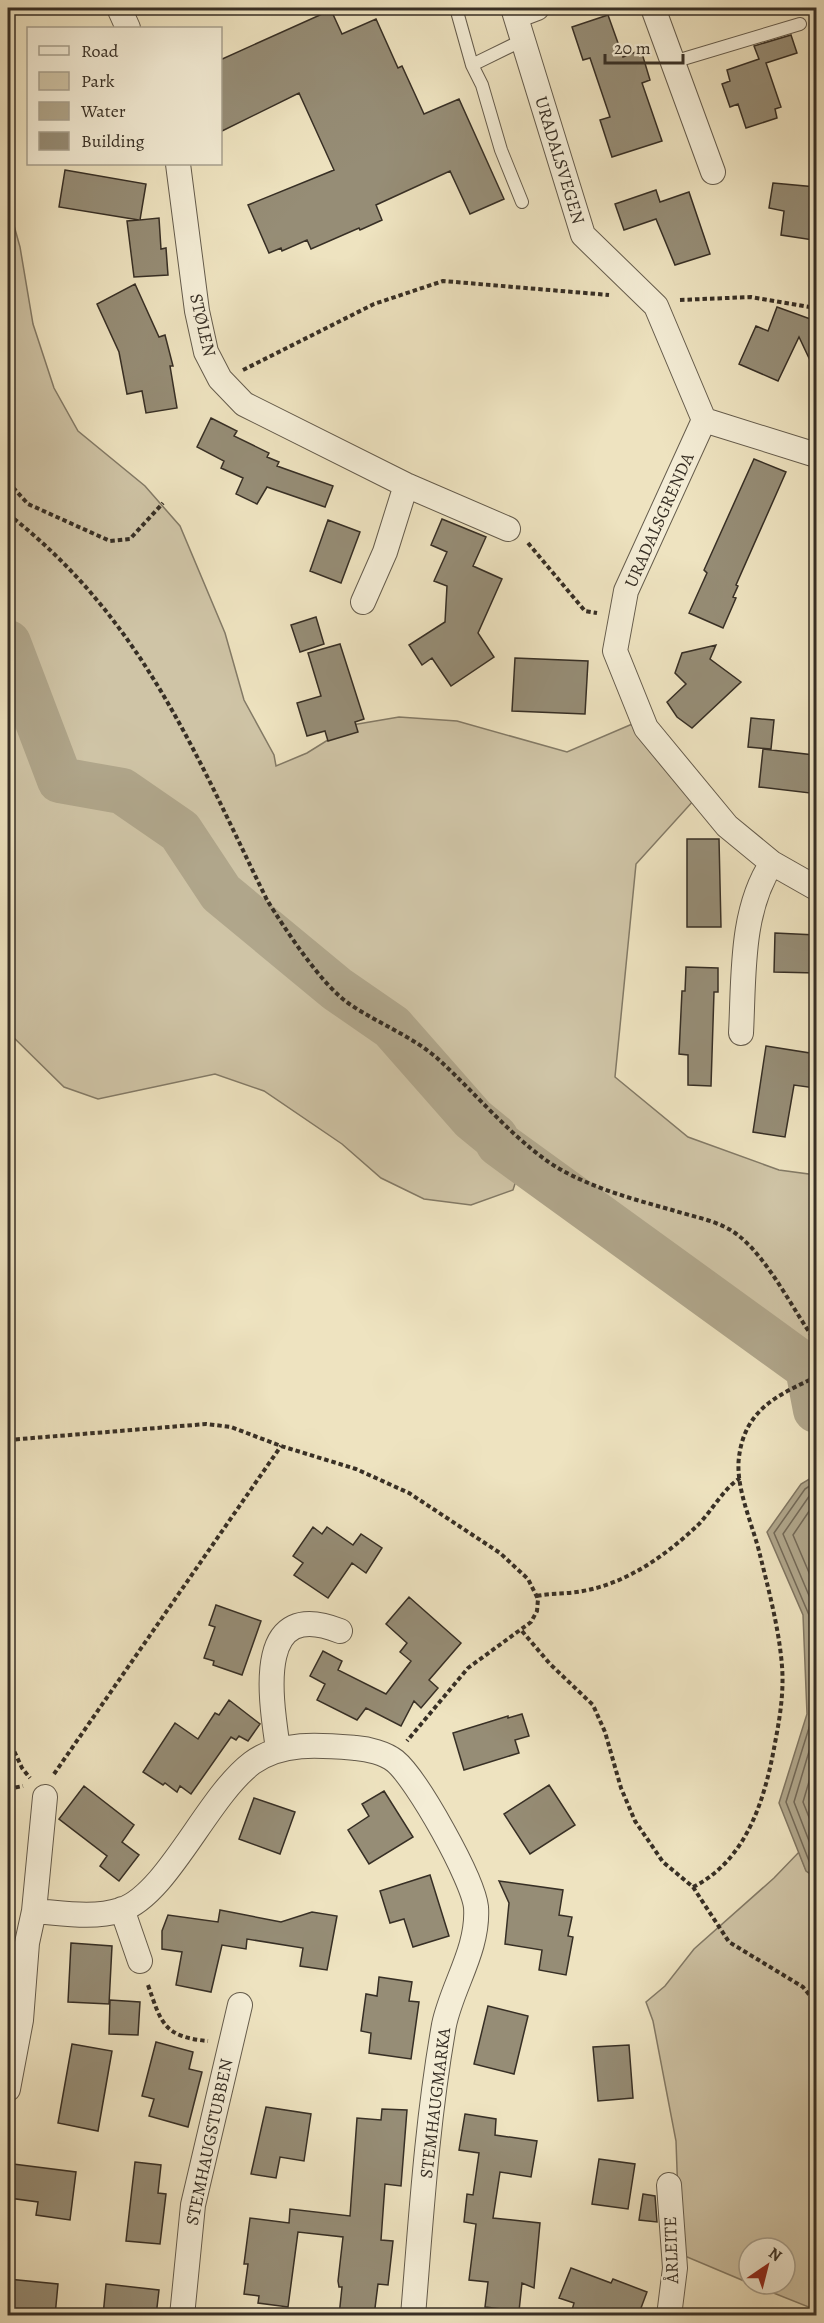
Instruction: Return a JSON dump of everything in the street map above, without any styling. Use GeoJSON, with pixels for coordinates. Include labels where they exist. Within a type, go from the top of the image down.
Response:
{"type":"FeatureCollection","features":[{"type":"Feature","properties":{"kind":"street"},"geometry":{"type":"LineString","coordinates":[[119,8],[128,27]]}},
{"type":"Feature","properties":{"kind":"street"},"geometry":{"type":"LineString","coordinates":[[653,8],[713,172]]}},
{"type":"Feature","properties":{"kind":"street","name":"URADALSVEGEN"},"geometry":{"type":"LineString","coordinates":[[522,10],[523,40],[583,236],[656,306],[704,420]]}},
{"type":"Feature","properties":{"kind":"street","name":"STØLEN"},"geometry":{"type":"LineString","coordinates":[[178,165],[197,311],[206,352],[220,379],[244,404],[406,485],[508,529]]}},
{"type":"Feature","properties":{"kind":"street"},"geometry":{"type":"LineString","coordinates":[[704,420],[816,454]]}},
{"type":"Feature","properties":{"kind":"street","name":"URADALSGRENDA"},"geometry":{"type":"LineString","coordinates":[[704,420],[626,591],[615,651],[646,728],[727,826],[772,863],[816,888]]}},
{"type":"Feature","properties":{"kind":"street"},"geometry":{"type":"LineString","coordinates":[[363,602],[385,552],[406,485]]}},
{"type":"Feature","properties":{"kind":"street"},"geometry":{"type":"LineString","coordinates":[[741,1033],[746,955],[752,913],[757,888],[772,863]]}},
{"type":"Feature","properties":{"kind":"street"},"geometry":{"type":"LineString","coordinates":[[278,1749],[271,1699],[272,1659],[278,1641],[289,1630],[304,1624],[321,1624],[340,1631]]}},
{"type":"Feature","properties":{"kind":"street"},"geometry":{"type":"LineString","coordinates":[[34,1911],[96,1915],[122,1910],[149,1893],[235,1778],[254,1761],[278,1749],[300,1746],[359,1748],[394,1760]]}},
{"type":"Feature","properties":{"kind":"street","name":"STEMHAUGMARKA"},"geometry":{"type":"LineString","coordinates":[[394,1760],[414,1785],[468,1878],[476,1906],[476,1928],[447,2013],[432,2094],[413,2316]]}},
{"type":"Feature","properties":{"kind":"street"},"geometry":{"type":"LineString","coordinates":[[8,2089],[21,2020],[27,1943],[34,1911],[41,1791]]}},
{"type":"Feature","properties":{"kind":"street"},"geometry":{"type":"LineString","coordinates":[[122,1910],[140,1961]]}},
{"type":"Feature","properties":{"kind":"street","name":"STEMHAUGSTUBBEN"},"geometry":{"type":"LineString","coordinates":[[182,2316],[193,2205],[240,2005]]}},
{"type":"Feature","properties":{"kind":"street","name":"ÅRLEITE"},"geometry":{"type":"LineString","coordinates":[[669,2185],[675,2268],[669,2316]]}},
{"type":"Feature","properties":{"kind":"lane"},"geometry":{"type":"LineString","coordinates":[[456,8],[472,65],[483,85],[501,150],[522,202]]}},
{"type":"Feature","properties":{"kind":"lane"},"geometry":{"type":"LineString","coordinates":[[673,62],[800,24]]}},
{"type":"Feature","properties":{"kind":"lane"},"geometry":{"type":"LineString","coordinates":[[472,65],[523,40]]}},
{"type":"Feature","properties":{"kind":"path"},"geometry":{"type":"LineString","coordinates":[[220,379],[242,371],[374,304],[443,281],[621,296],[656,306],[690,298],[751,297],[816,309]]}},
{"type":"Feature","properties":{"kind":"path"},"geometry":{"type":"LineString","coordinates":[[8,482],[28,504],[110,541],[130,539],[163,503]]}},
{"type":"Feature","properties":{"kind":"path"},"geometry":{"type":"LineString","coordinates":[[8,514],[44,542],[63,562],[137,650],[180,724],[267,900],[282,924],[329,984],[347,1002],[409,1038],[434,1056],[529,1145],[556,1166],[603,1189],[717,1223],[738,1235],[759,1256],[793,1311],[816,1342]]}},
{"type":"Feature","properties":{"kind":"path"},"geometry":{"type":"LineString","coordinates":[[508,529],[529,543],[585,611],[621,617]]}},
{"type":"Feature","properties":{"kind":"path"},"geometry":{"type":"LineString","coordinates":[[693,1887],[721,1869],[754,1819],[767,1784],[782,1708],[782,1666],[776,1624],[740,1478],[738,1458],[753,1420],[764,1405],[815,1378]]}},
{"type":"Feature","properties":{"kind":"path"},"geometry":{"type":"LineString","coordinates":[[8,1440],[206,1424],[231,1426],[281,1446],[356,1469],[409,1493],[500,1553],[528,1579],[537,1596],[537,1611],[522,1631],[479,1658],[468,1668],[394,1760]]}},
{"type":"Feature","properties":{"kind":"path"},"geometry":{"type":"LineString","coordinates":[[8,1738],[22,1768],[41,1791],[281,1446]]}},
{"type":"Feature","properties":{"kind":"path"},"geometry":{"type":"LineString","coordinates":[[537,1596],[589,1590],[638,1572],[671,1550],[698,1525],[732,1483],[740,1478]]}},
{"type":"Feature","properties":{"kind":"path"},"geometry":{"type":"LineString","coordinates":[[522,1631],[550,1664],[593,1705],[605,1732],[621,1788],[635,1821],[663,1862],[693,1887],[729,1942],[803,1987],[816,2003]]}},
{"type":"Feature","properties":{"kind":"path"},"geometry":{"type":"LineString","coordinates":[[140,1961],[163,2025],[174,2032],[200,2040],[230,2043]]}},
{"type":"Feature","properties":{"kind":"green space"},"geometry":{"type":"Polygon","coordinates":[[[8,204],[20,247],[33,324],[54,388],[78,431],[145,486],[180,526],[225,633],[244,700],[274,755],[276,766],[307,753],[352,725],[399,717],[457,721],[567,752],[637,722],[695,799],[636,864],[615,1077],[688,1137],[779,1170],[816,1175],[816,1410],[808,1368],[523,1159],[513,1190],[471,1205],[424,1199],[381,1178],[342,1144],[264,1091],[215,1074],[98,1099],[64,1087],[8,1032],[8,204]]]}},
{"type":"Feature","properties":{"kind":"green space"},"geometry":{"type":"Polygon","coordinates":[[[799,1852],[806,1870],[816,1878],[816,2310],[781,2296],[797,2296],[797,2236],[737,2236],[737,2278],[680,2254],[676,2141],[653,2021],[646,2002],[665,1986],[694,1949],[774,1878],[799,1852]]]}},
{"type":"Feature","properties":{"kind":"water"},"geometry":{"type":"Polygon","coordinates":[[[816,1475],[816,1878],[806,1871],[779,1803],[807,1714],[803,1615],[767,1532],[801,1484],[816,1475]]]}},
{"type":"Feature","properties":{"kind":"building"},"geometry":{"type":"Polygon","coordinates":[[[331,10],[342,34],[376,19],[398,68],[402,66],[424,114],[459,99],[504,199],[470,214],[450,171],[376,205],[382,220],[360,230],[359,228],[311,249],[307,240],[282,251],[281,248],[269,253],[248,205],[334,170],[299,93],[222,131],[222,59],[331,10]]]}},
{"type":"Feature","properties":{"kind":"building"},"geometry":{"type":"Polygon","coordinates":[[[608,15],[623,57],[641,50],[650,80],[642,83],[662,141],[612,157],[600,120],[610,117],[590,58],[583,60],[572,27],[608,15]]]}},
{"type":"Feature","properties":{"kind":"building"},"geometry":{"type":"Polygon","coordinates":[[[791,35],[797,53],[766,63],[781,107],[775,109],[777,118],[746,128],[738,104],[730,107],[722,84],[730,81],[727,70],[759,59],[754,46],[791,35]]]}},
{"type":"Feature","properties":{"kind":"building"},"geometry":{"type":"Polygon","coordinates":[[[65,170],[146,184],[140,220],[159,218],[161,249],[166,248],[168,275],[134,277],[127,221],[139,220],[59,207],[65,170]]]}},
{"type":"Feature","properties":{"kind":"building"},"geometry":{"type":"Polygon","coordinates":[[[773,183],[816,187],[813,240],[781,235],[784,211],[769,208],[773,183]]]}},
{"type":"Feature","properties":{"kind":"building"},"geometry":{"type":"Polygon","coordinates":[[[656,190],[660,202],[689,192],[710,254],[675,265],[656,219],[624,230],[615,204],[656,190]]]}},
{"type":"Feature","properties":{"kind":"building"},"geometry":{"type":"Polygon","coordinates":[[[135,284],[159,337],[165,335],[173,366],[170,366],[177,408],[146,413],[142,391],[127,394],[119,352],[97,304],[135,284]]]}},
{"type":"Feature","properties":{"kind":"building"},"geometry":{"type":"Polygon","coordinates":[[[777,307],[816,321],[816,373],[799,337],[778,381],[739,364],[756,326],[768,331],[777,307]]]}},
{"type":"Feature","properties":{"kind":"building"},"geometry":{"type":"Polygon","coordinates":[[[211,418],[237,431],[234,436],[269,453],[267,457],[279,462],[277,466],[333,486],[325,507],[267,487],[257,504],[236,494],[243,478],[221,468],[224,461],[197,447],[211,418]]]}},
{"type":"Feature","properties":{"kind":"building"},"geometry":{"type":"Polygon","coordinates":[[[754,459],[786,472],[736,585],[738,586],[733,597],[736,598],[723,628],[689,613],[707,573],[704,570],[754,459]]]}},
{"type":"Feature","properties":{"kind":"building"},"geometry":{"type":"Polygon","coordinates":[[[442,519],[486,537],[473,566],[502,579],[478,633],[494,657],[451,686],[432,658],[422,665],[409,645],[445,622],[447,586],[434,581],[447,552],[431,545],[442,519]]]}},
{"type":"Feature","properties":{"kind":"building"},"geometry":{"type":"Polygon","coordinates":[[[328,520],[360,532],[341,583],[310,571],[328,520]]]}},
{"type":"Feature","properties":{"kind":"building"},"geometry":{"type":"Polygon","coordinates":[[[316,617],[324,644],[300,652],[291,625],[316,617]]]}},
{"type":"Feature","properties":{"kind":"building"},"geometry":{"type":"Polygon","coordinates":[[[340,644],[364,719],[355,722],[358,732],[328,741],[325,731],[307,736],[297,703],[321,696],[308,653],[340,644]]]}},
{"type":"Feature","properties":{"kind":"building"},"geometry":{"type":"Polygon","coordinates":[[[716,645],[710,659],[741,682],[692,728],[677,717],[667,702],[686,684],[675,673],[682,653],[716,645]]]}},
{"type":"Feature","properties":{"kind":"building"},"geometry":{"type":"Polygon","coordinates":[[[515,658],[588,661],[585,714],[512,711],[515,658]]]}},
{"type":"Feature","properties":{"kind":"building"},"geometry":{"type":"Polygon","coordinates":[[[751,718],[774,720],[771,749],[748,747],[751,718]]]}},
{"type":"Feature","properties":{"kind":"building"},"geometry":{"type":"Polygon","coordinates":[[[763,749],[814,755],[810,793],[759,787],[763,749]]]}},
{"type":"Feature","properties":{"kind":"building"},"geometry":{"type":"Polygon","coordinates":[[[687,839],[719,839],[721,927],[687,927],[687,839]]]}},
{"type":"Feature","properties":{"kind":"building"},"geometry":{"type":"Polygon","coordinates":[[[775,933],[816,935],[816,973],[774,972],[775,933]]]}},
{"type":"Feature","properties":{"kind":"building"},"geometry":{"type":"Polygon","coordinates":[[[686,967],[718,968],[718,992],[714,992],[711,1086],[688,1085],[688,1055],[679,1054],[682,991],[685,991],[686,967]]]}},
{"type":"Feature","properties":{"kind":"building"},"geometry":{"type":"Polygon","coordinates":[[[766,1046],[816,1054],[815,1088],[794,1085],[785,1137],[753,1132],[766,1046]]]}},
{"type":"Feature","properties":{"kind":"building"},"geometry":{"type":"Polygon","coordinates":[[[313,1527],[322,1534],[327,1527],[353,1545],[361,1534],[382,1548],[366,1573],[352,1563],[328,1598],[294,1575],[303,1563],[293,1556],[313,1527]]]}},
{"type":"Feature","properties":{"kind":"building"},"geometry":{"type":"Polygon","coordinates":[[[409,1597],[461,1643],[429,1680],[438,1688],[421,1708],[414,1701],[401,1726],[366,1708],[357,1720],[317,1700],[325,1684],[310,1676],[323,1651],[342,1661],[338,1670],[386,1694],[411,1661],[400,1652],[407,1643],[386,1624],[409,1597]]]}},
{"type":"Feature","properties":{"kind":"building"},"geometry":{"type":"Polygon","coordinates":[[[216,1605],[261,1621],[242,1675],[213,1665],[214,1661],[204,1658],[215,1627],[209,1625],[216,1605]]]}},
{"type":"Feature","properties":{"kind":"building"},"geometry":{"type":"Polygon","coordinates":[[[229,1700],[260,1724],[248,1741],[239,1736],[236,1740],[231,1737],[191,1794],[180,1786],[177,1792],[143,1772],[175,1723],[198,1739],[215,1713],[219,1715],[229,1700]]]}},
{"type":"Feature","properties":{"kind":"building"},"geometry":{"type":"Polygon","coordinates":[[[522,1714],[529,1736],[515,1740],[519,1753],[464,1770],[453,1733],[522,1714]]]}},
{"type":"Feature","properties":{"kind":"building"},"geometry":{"type":"Polygon","coordinates":[[[549,1785],[575,1825],[530,1854],[504,1814],[549,1785]]]}},
{"type":"Feature","properties":{"kind":"building"},"geometry":{"type":"Polygon","coordinates":[[[84,1786],[134,1825],[122,1842],[139,1855],[119,1881],[100,1866],[107,1856],[59,1819],[84,1786]]]}},
{"type":"Feature","properties":{"kind":"building"},"geometry":{"type":"Polygon","coordinates":[[[384,1791],[413,1837],[369,1864],[348,1830],[369,1816],[362,1804],[384,1791]]]}},
{"type":"Feature","properties":{"kind":"building"},"geometry":{"type":"Polygon","coordinates":[[[254,1798],[295,1812],[280,1854],[239,1839],[254,1798]]]}},
{"type":"Feature","properties":{"kind":"building"},"geometry":{"type":"Polygon","coordinates":[[[430,1875],[449,1936],[413,1947],[404,1919],[390,1923],[380,1891],[430,1875]]]}},
{"type":"Feature","properties":{"kind":"building"},"geometry":{"type":"Polygon","coordinates":[[[499,1881],[563,1890],[559,1915],[572,1917],[568,1936],[573,1937],[566,1975],[539,1970],[542,1950],[505,1944],[509,1903],[499,1881]]]}},
{"type":"Feature","properties":{"kind":"building"},"geometry":{"type":"Polygon","coordinates":[[[220,1910],[281,1922],[312,1912],[337,1916],[327,1970],[300,1966],[303,1948],[247,1939],[246,1949],[222,1945],[211,1992],[176,1985],[182,1952],[162,1949],[162,1931],[168,1915],[218,1922],[220,1910]]]}},
{"type":"Feature","properties":{"kind":"building"},"geometry":{"type":"Polygon","coordinates":[[[71,1943],[112,1946],[109,2004],[68,2002],[71,1943]]]}},
{"type":"Feature","properties":{"kind":"building"},"geometry":{"type":"Polygon","coordinates":[[[379,1977],[412,1982],[409,2001],[419,2002],[411,2059],[369,2053],[371,2033],[361,2031],[366,1994],[377,1996],[379,1977]]]}},
{"type":"Feature","properties":{"kind":"building"},"geometry":{"type":"Polygon","coordinates":[[[110,2000],[140,2002],[138,2035],[109,2034],[110,2000]]]}},
{"type":"Feature","properties":{"kind":"building"},"geometry":{"type":"Polygon","coordinates":[[[488,2006],[528,2016],[514,2074],[474,2064],[488,2006]]]}},
{"type":"Feature","properties":{"kind":"building"},"geometry":{"type":"Polygon","coordinates":[[[156,2042],[193,2052],[189,2069],[202,2072],[188,2127],[149,2116],[154,2099],[142,2096],[156,2042]]]}},
{"type":"Feature","properties":{"kind":"building"},"geometry":{"type":"Polygon","coordinates":[[[72,2044],[112,2051],[98,2131],[58,2123],[72,2044]]]}},
{"type":"Feature","properties":{"kind":"building"},"geometry":{"type":"Polygon","coordinates":[[[629,2045],[633,2098],[598,2101],[593,2047],[629,2045]]]}},
{"type":"Feature","properties":{"kind":"building"},"geometry":{"type":"Polygon","coordinates":[[[266,2107],[311,2114],[304,2161],[280,2157],[276,2178],[251,2174],[266,2107]]]}},
{"type":"Feature","properties":{"kind":"building"},"geometry":{"type":"Polygon","coordinates":[[[382,2109],[407,2110],[401,2186],[385,2184],[381,2240],[393,2241],[388,2285],[378,2284],[374,2316],[339,2316],[342,2287],[339,2287],[338,2281],[343,2237],[298,2232],[288,2307],[258,2303],[259,2296],[244,2294],[248,2264],[244,2264],[250,2218],[289,2223],[290,2209],[350,2216],[357,2118],[381,2120],[382,2109]]]}},
{"type":"Feature","properties":{"kind":"building"},"geometry":{"type":"Polygon","coordinates":[[[465,2114],[496,2119],[495,2135],[537,2141],[531,2177],[500,2172],[493,2218],[540,2223],[534,2288],[522,2283],[519,2311],[485,2307],[488,2282],[469,2280],[476,2224],[464,2222],[467,2194],[473,2195],[479,2153],[459,2150],[465,2114]]]}},
{"type":"Feature","properties":{"kind":"building"},"geometry":{"type":"Polygon","coordinates":[[[599,2159],[635,2164],[628,2209],[592,2204],[599,2159]]]}},
{"type":"Feature","properties":{"kind":"building"},"geometry":{"type":"Polygon","coordinates":[[[135,2162],[161,2165],[158,2193],[166,2194],[160,2244],[126,2241],[135,2162]]]}},
{"type":"Feature","properties":{"kind":"building"},"geometry":{"type":"Polygon","coordinates":[[[13,2164],[76,2172],[70,2220],[36,2215],[38,2202],[9,2198],[13,2164]]]}},
{"type":"Feature","properties":{"kind":"building"},"geometry":{"type":"Polygon","coordinates":[[[643,2194],[655,2196],[657,2222],[639,2220],[643,2194]]]}},
{"type":"Feature","properties":{"kind":"building"},"geometry":{"type":"Polygon","coordinates":[[[571,2268],[611,2283],[613,2279],[647,2292],[638,2316],[587,2316],[572,2310],[574,2303],[559,2298],[571,2268]]]}},
{"type":"Feature","properties":{"kind":"building"},"geometry":{"type":"Polygon","coordinates":[[[8,2279],[58,2284],[55,2316],[21,2316],[8,2312],[8,2279]]]}},
{"type":"Feature","properties":{"kind":"building"},"geometry":{"type":"Polygon","coordinates":[[[106,2284],[159,2290],[156,2316],[103,2316],[106,2284]]]}},
{"type":"Feature","properties":{"kind":"waterway"},"geometry":{"type":"LineString","coordinates":[[8,643],[60,780],[122,791],[180,831],[221,893],[337,989],[392,1027],[473,1119],[495,1137],[499,1144],[808,1368],[816,1410]]}}]}
